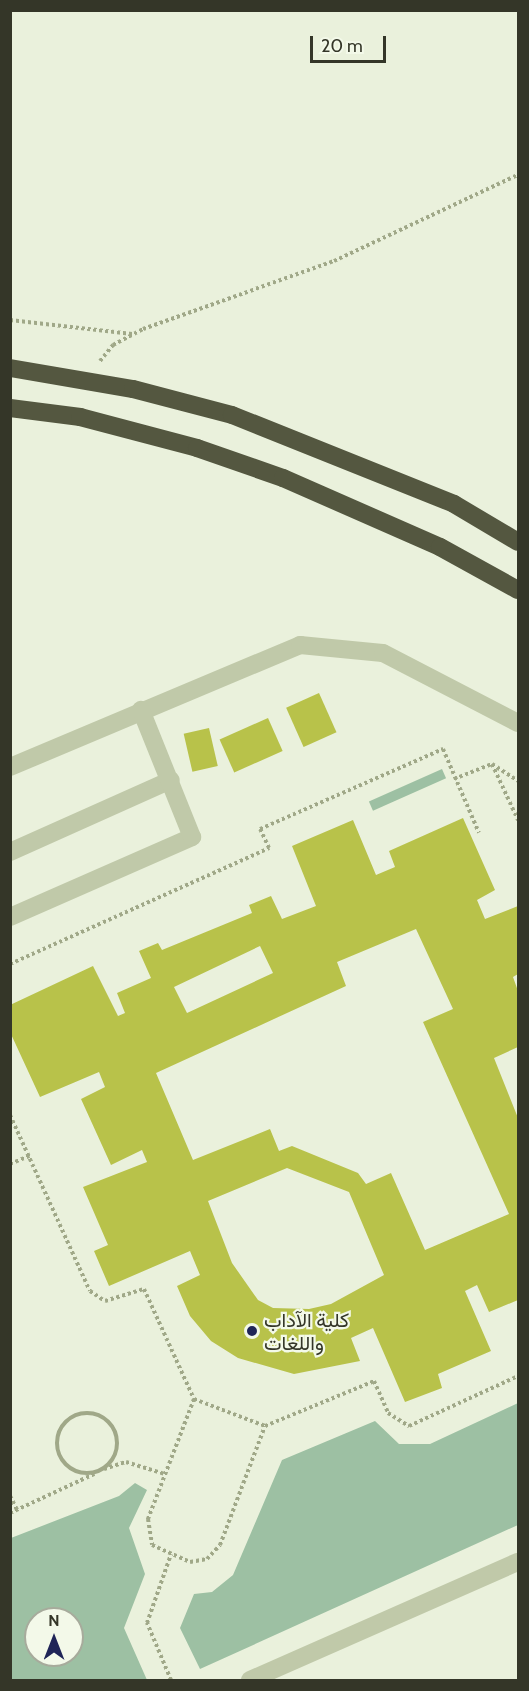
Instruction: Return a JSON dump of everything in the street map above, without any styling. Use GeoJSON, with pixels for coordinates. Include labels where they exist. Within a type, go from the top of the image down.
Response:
{"type":"FeatureCollection","features":[{"type":"Feature","properties":{"kind":"highway"},"geometry":{"type":"LineString","coordinates":[[10,368],[90,381],[232,415],[328,450],[454,504],[519,542]]}},
{"type":"Feature","properties":{"kind":"highway"},"geometry":{"type":"LineString","coordinates":[[10,408],[80,417],[197,448],[272,474],[440,547],[519,590]]}},
{"type":"Feature","properties":{"kind":"lane"},"geometry":{"type":"LineString","coordinates":[[10,767],[259,658],[300,645],[340,645],[383,653],[519,723]]}},
{"type":"Feature","properties":{"kind":"lane"},"geometry":{"type":"LineString","coordinates":[[10,917],[192,837],[141,710]]}},
{"type":"Feature","properties":{"kind":"lane"},"geometry":{"type":"LineString","coordinates":[[10,852],[171,780]]}},
{"type":"Feature","properties":{"kind":"lane"},"geometry":{"type":"LineString","coordinates":[[250,1680],[519,1562]]}},
{"type":"Feature","properties":{"kind":"path"},"geometry":{"type":"LineString","coordinates":[[90,381],[103,356],[132,334],[333,261],[519,175]]}},
{"type":"Feature","properties":{"kind":"path"},"geometry":{"type":"LineString","coordinates":[[10,320],[132,334]]}},
{"type":"Feature","properties":{"kind":"path"},"geometry":{"type":"LineString","coordinates":[[10,964],[269,848],[260,829],[443,749],[479,833]]}},
{"type":"Feature","properties":{"kind":"path"},"geometry":{"type":"LineString","coordinates":[[454,779],[492,764]]}},
{"type":"Feature","properties":{"kind":"path"},"geometry":{"type":"LineString","coordinates":[[492,764],[519,781]]}},
{"type":"Feature","properties":{"kind":"path"},"geometry":{"type":"LineString","coordinates":[[492,764],[519,820]]}},
{"type":"Feature","properties":{"kind":"path"},"geometry":{"type":"LineString","coordinates":[[10,1115],[90,1292],[105,1301],[144,1289],[194,1399],[265,1426],[374,1381],[388,1413],[408,1426],[519,1376]]}},
{"type":"Feature","properties":{"kind":"path"},"geometry":{"type":"LineString","coordinates":[[10,1164],[29,1156]]}},
{"type":"Feature","properties":{"kind":"path"},"geometry":{"type":"LineString","coordinates":[[194,1399],[165,1474],[148,1533],[152,1545],[190,1562],[207,1558],[220,1545],[265,1426]]}},
{"type":"Feature","properties":{"kind":"path"},"geometry":{"type":"LineString","coordinates":[[75,1415],[99,1415],[115,1429],[115,1456],[100,1471],[76,1471],[60,1457],[60,1430],[75,1415]]}},
{"type":"Feature","properties":{"kind":"path"},"geometry":{"type":"LineString","coordinates":[[10,1513],[100,1471],[126,1462],[165,1474]]}},
{"type":"Feature","properties":{"kind":"path"},"geometry":{"type":"LineString","coordinates":[[10,1496],[17,1510]]}},
{"type":"Feature","properties":{"kind":"path"},"geometry":{"type":"LineString","coordinates":[[171,1554],[147,1623],[171,1680]]}},
{"type":"Feature","properties":{"kind":"green space"},"geometry":{"type":"Polygon","coordinates":[[[442,769],[446,778],[373,811],[369,802],[442,769]]]}},
{"type":"Feature","properties":{"kind":"green space"},"geometry":{"type":"Polygon","coordinates":[[[518,1403],[518,1525],[200,1669],[180,1628],[194,1594],[212,1592],[233,1575],[282,1460],[375,1421],[399,1444],[430,1444],[518,1403]]]}},
{"type":"Feature","properties":{"kind":"green space"},"geometry":{"type":"Polygon","coordinates":[[[135,1483],[147,1490],[129,1528],[145,1574],[124,1628],[147,1680],[11,1680],[11,1538],[119,1496],[135,1483]]]}},
{"type":"Feature","properties":{"kind":"building"},"geometry":{"type":"Polygon","coordinates":[[[319,693],[336,732],[304,747],[286,708],[319,693]]]}},
{"type":"Feature","properties":{"kind":"building"},"geometry":{"type":"Polygon","coordinates":[[[268,718],[283,751],[234,772],[220,740],[268,718]]]}},
{"type":"Feature","properties":{"kind":"building"},"geometry":{"type":"Polygon","coordinates":[[[209,728],[218,766],[192,772],[184,734],[209,728]]]}},
{"type":"Feature","properties":{"kind":"building"},"geometry":{"type":"Polygon","coordinates":[[[463,818],[495,890],[477,900],[485,919],[518,906],[518,974],[513,977],[518,991],[518,1047],[494,1058],[518,1118],[518,1300],[489,1312],[477,1285],[465,1291],[491,1351],[438,1374],[442,1388],[405,1402],[373,1328],[351,1338],[360,1361],[294,1374],[238,1358],[211,1341],[190,1316],[177,1286],[200,1275],[190,1251],[109,1286],[94,1251],[108,1245],[83,1187],[147,1162],[142,1150],[111,1165],[81,1099],[105,1087],[99,1072],[40,1097],[10,1032],[10,1005],[93,966],[118,1016],[125,1013],[117,993],[151,978],[139,951],[158,943],[162,950],[252,913],[249,905],[271,896],[282,919],[316,906],[292,846],[353,820],[376,875],[395,867],[389,851],[463,818]],[[416,929],[337,962],[346,986],[156,1073],[193,1160],[270,1129],[279,1151],[292,1146],[358,1173],[366,1184],[391,1173],[425,1250],[509,1214],[423,1022],[453,1009],[416,929]],[[260,946],[174,987],[187,1013],[273,973],[260,946]],[[287,1168],[208,1201],[232,1263],[258,1300],[273,1308],[309,1309],[331,1304],[384,1275],[349,1192],[287,1168]]]}},
{"type":"Feature","properties":{"kind":"place","name":"كلية الآداب واللغات"},"geometry":{"type":"Point","coordinates":[252,1331]}}]}
